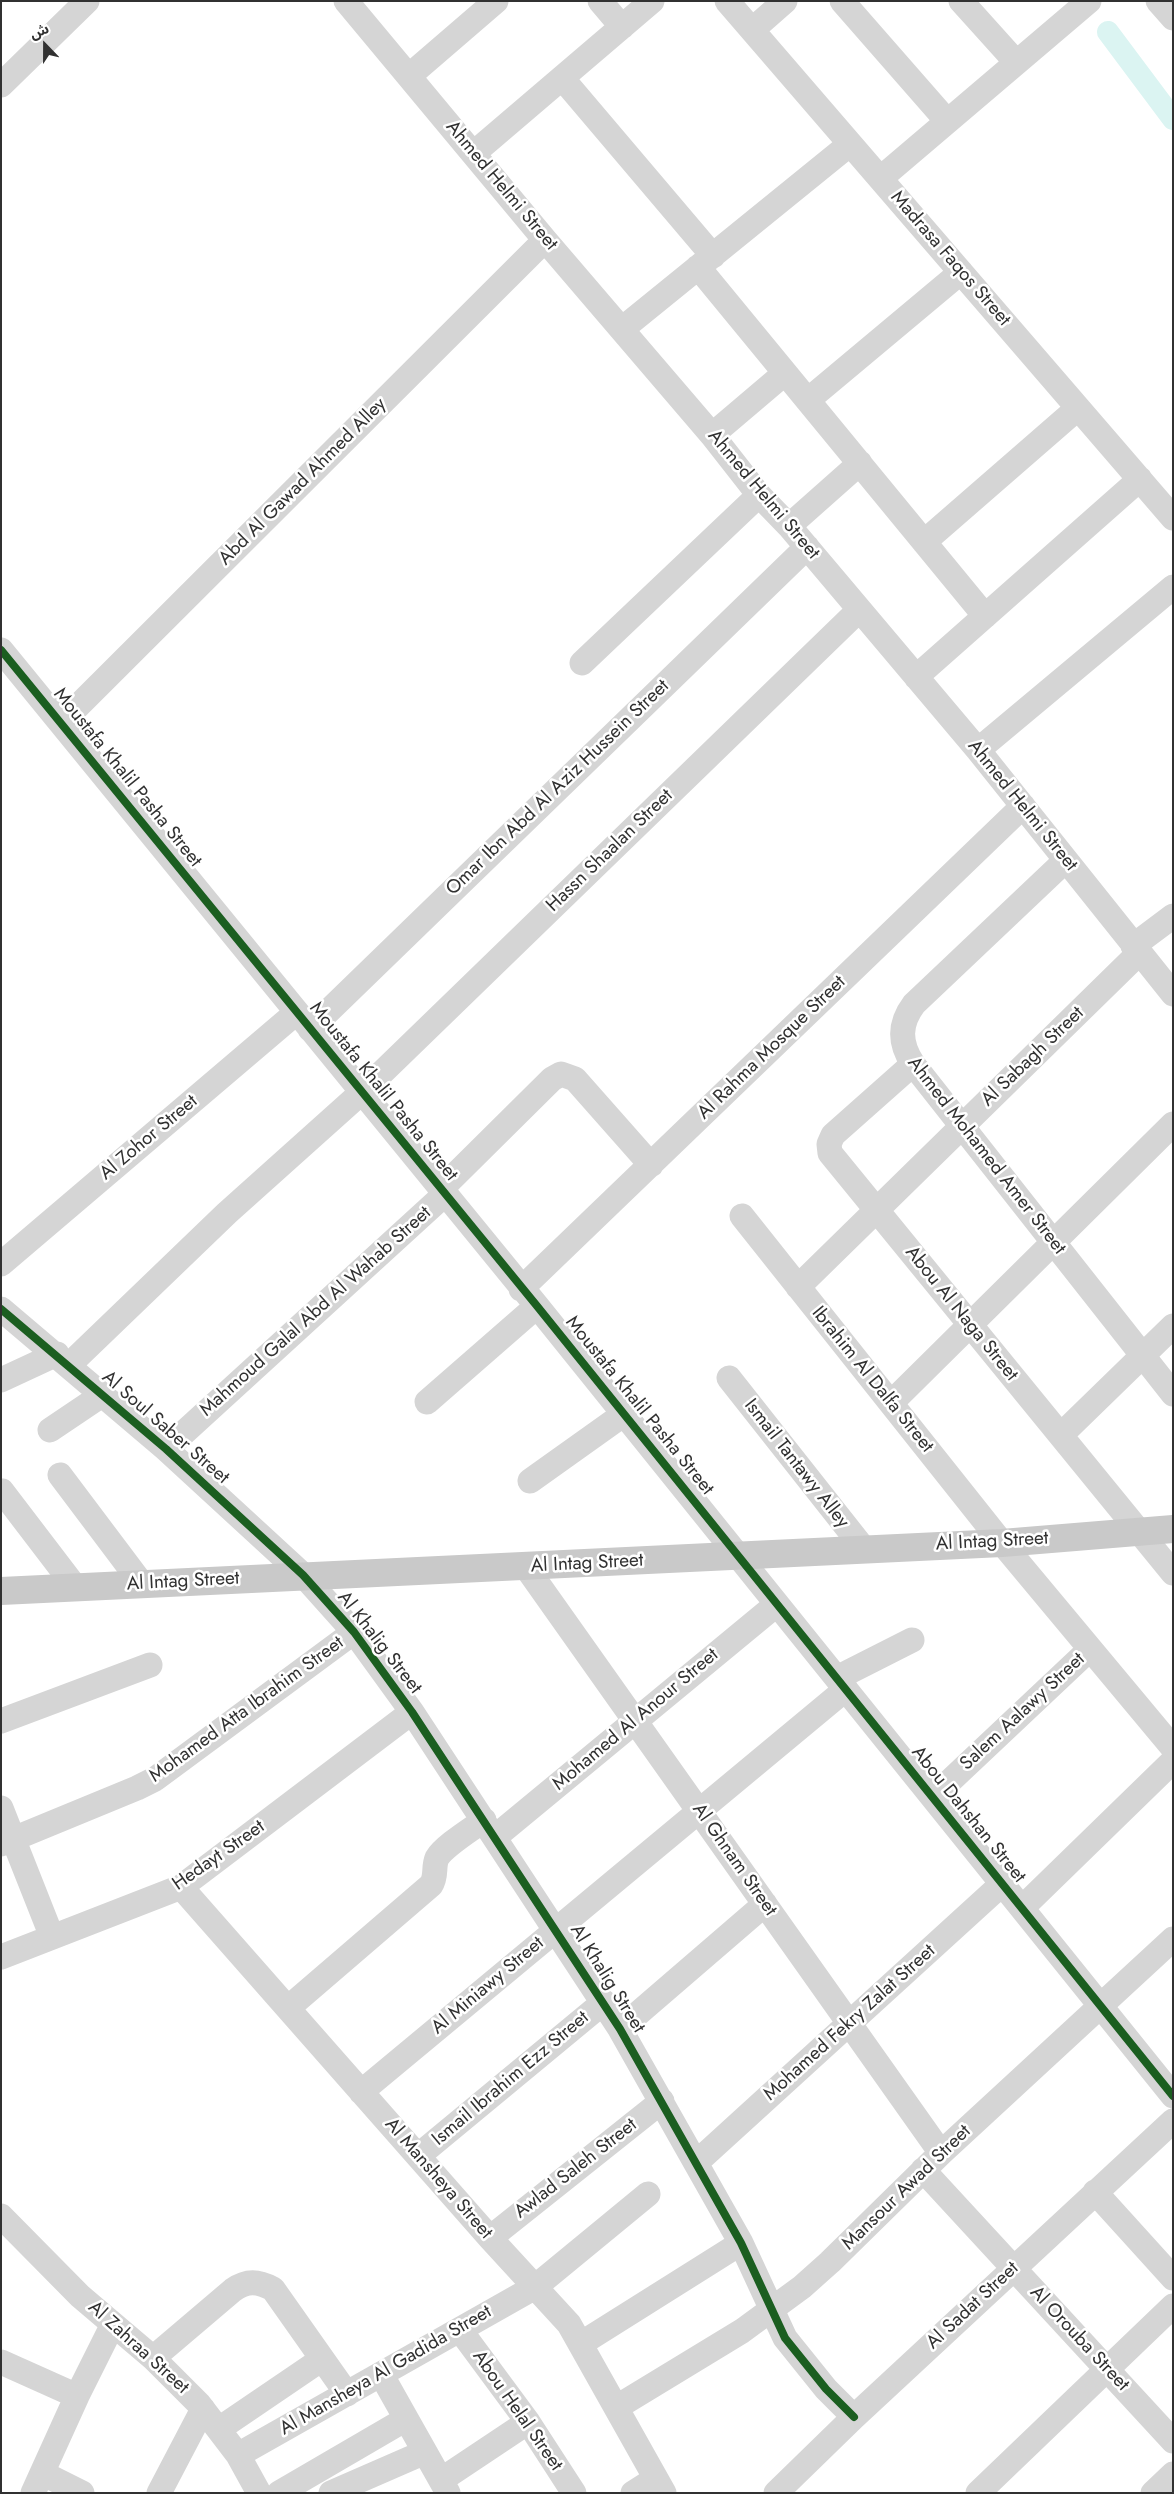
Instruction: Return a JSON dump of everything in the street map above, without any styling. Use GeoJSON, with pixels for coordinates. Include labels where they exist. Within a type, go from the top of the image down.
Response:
{"type":"FeatureCollection","features":[{"type":"Feature","properties":{"kind":"main road","name":"Al Intag Street"},"geometry":{"type":"LineString","coordinates":[[1,1591],[1002,1543],[1173,1529]]}},
{"type":"Feature","properties":{"kind":"street"},"geometry":{"type":"LineString","coordinates":[[1,86],[87,1]]}},
{"type":"Feature","properties":{"kind":"street","name":"Ahmed Helmi Street"},"geometry":{"type":"LineString","coordinates":[[346,1],[545,240],[712,436],[759,495],[789,526],[978,750],[1173,994]]}},
{"type":"Feature","properties":{"kind":"street"},"geometry":{"type":"LineString","coordinates":[[600,1],[622,27]]}},
{"type":"Feature","properties":{"kind":"street"},"geometry":{"type":"LineString","coordinates":[[474,153],[652,1]]}},
{"type":"Feature","properties":{"kind":"street","name":"Madrasa Faqos Street"},"geometry":{"type":"LineString","coordinates":[[727,1],[1173,518]]}},
{"type":"Feature","properties":{"kind":"street"},"geometry":{"type":"LineString","coordinates":[[752,30],[785,1]]}},
{"type":"Feature","properties":{"kind":"street"},"geometry":{"type":"LineString","coordinates":[[842,1],[947,121]]}},
{"type":"Feature","properties":{"kind":"street"},"geometry":{"type":"LineString","coordinates":[[961,1],[1016,62]]}},
{"type":"Feature","properties":{"kind":"street"},"geometry":{"type":"LineString","coordinates":[[881,178],[1088,1]]}},
{"type":"Feature","properties":{"kind":"street"},"geometry":{"type":"LineString","coordinates":[[1158,1],[1173,18]]}},
{"type":"Feature","properties":{"kind":"street"},"geometry":{"type":"LineString","coordinates":[[409,76],[486,4]]}},
{"type":"Feature","properties":{"kind":"street"},"geometry":{"type":"LineString","coordinates":[[562,78],[706,262],[785,373],[985,616]]}},
{"type":"Feature","properties":{"kind":"street"},"geometry":{"type":"LineString","coordinates":[[622,329],[850,144]]}},
{"type":"Feature","properties":{"kind":"street","name":"Abd Al Gawad Ahmed Alley"},"geometry":{"type":"LineString","coordinates":[[61,723],[545,240]]}},
{"type":"Feature","properties":{"kind":"street"},"geometry":{"type":"LineString","coordinates":[[808,400],[961,272]]}},
{"type":"Feature","properties":{"kind":"street"},"geometry":{"type":"LineString","coordinates":[[712,436],[785,373]]}},
{"type":"Feature","properties":{"kind":"street"},"geometry":{"type":"LineString","coordinates":[[924,542],[1078,408]]}},
{"type":"Feature","properties":{"kind":"street"},"geometry":{"type":"LineString","coordinates":[[789,526],[860,463]]}},
{"type":"Feature","properties":{"kind":"street"},"geometry":{"type":"LineString","coordinates":[[916,677],[1140,479]]}},
{"type":"Feature","properties":{"kind":"street"},"geometry":{"type":"LineString","coordinates":[[582,663],[759,495]]}},
{"type":"Feature","properties":{"kind":"street","name":"Omar Ibn Abd Al Aziz Hussein Street"},"geometry":{"type":"LineString","coordinates":[[303,1020],[807,547]]}},
{"type":"Feature","properties":{"kind":"street"},"geometry":{"type":"LineString","coordinates":[[978,750],[1170,595]]}},
{"type":"Feature","properties":{"kind":"street","name":"Hassn Shaalan Street"},"geometry":{"type":"LineString","coordinates":[[1,1380],[63,1360],[362,1092],[859,610]]}},
{"type":"Feature","properties":{"kind":"street","name":"Moustafa Khalil Pasha Street"},"geometry":{"type":"LineString","coordinates":[[1,650],[738,1555]]}},
{"type":"Feature","properties":{"kind":"street","name":"Al Rahma Mosque Street"},"geometry":{"type":"LineString","coordinates":[[427,1402],[529,1297],[651,1165],[1023,806]]}},
{"type":"Feature","properties":{"kind":"street","name":"Ahmed Mohamed Amer Street"},"geometry":{"type":"LineString","coordinates":[[1066,860],[914,1004],[906,1014],[902,1026],[902,1040],[905,1053],[913,1064],[1173,1394]]}},
{"type":"Feature","properties":{"kind":"street","name":"Al Sabagh Street"},"geometry":{"type":"LineString","coordinates":[[798,1288],[962,1127],[1136,950],[1173,916]]}},
{"type":"Feature","properties":{"kind":"street","name":"Al Zohor Street"},"geometry":{"type":"LineString","coordinates":[[1,1264],[303,1020]]}},
{"type":"Feature","properties":{"kind":"street","name":"Abou Al Naga Street"},"geometry":{"type":"LineString","coordinates":[[913,1064],[833,1135],[829,1144],[830,1153],[1173,1573]]}},
{"type":"Feature","properties":{"kind":"street","name":"Mahmoud Galal Abd Al Wahab Street"},"geometry":{"type":"LineString","coordinates":[[166,1449],[442,1192],[552,1079],[561,1074],[575,1078],[651,1165]]}},
{"type":"Feature","properties":{"kind":"street"},"geometry":{"type":"LineString","coordinates":[[891,1403],[1173,1124]]}},
{"type":"Feature","properties":{"kind":"street","name":"Ibrahim Al Dalfa Street"},"geometry":{"type":"LineString","coordinates":[[742,1216],[1002,1543],[1173,1748]]}},
{"type":"Feature","properties":{"kind":"street","name":"Al Soul Saber Street"},"geometry":{"type":"LineString","coordinates":[[1,1309],[166,1449],[303,1576]]}},
{"type":"Feature","properties":{"kind":"street"},"geometry":{"type":"LineString","coordinates":[[1061,1435],[1173,1326]]}},
{"type":"Feature","properties":{"kind":"street","name":"Ismail Tantawy Alley"},"geometry":{"type":"LineString","coordinates":[[728,1378],[864,1549]]}},
{"type":"Feature","properties":{"kind":"street"},"geometry":{"type":"LineString","coordinates":[[50,1430],[102,1395]]}},
{"type":"Feature","properties":{"kind":"street"},"geometry":{"type":"LineString","coordinates":[[530,1481],[624,1414]]}},
{"type":"Feature","properties":{"kind":"street"},"geometry":{"type":"LineString","coordinates":[[60,1475],[142,1584]]}},
{"type":"Feature","properties":{"kind":"street"},"geometry":{"type":"LineString","coordinates":[[2,1491],[76,1588]]}},
{"type":"Feature","properties":{"kind":"street","name":"Abou Dahshan Street"},"geometry":{"type":"LineString","coordinates":[[738,1555],[1173,2096]]}},
{"type":"Feature","properties":{"kind":"street","name":"Al Ghnam Street"},"geometry":{"type":"LineString","coordinates":[[526,1567],[941,2153]]}},
{"type":"Feature","properties":{"kind":"street","name":"Al Khalig Street"},"geometry":{"type":"LineString","coordinates":[[303,1576],[354,1632],[412,1712],[557,1929],[620,2028],[697,2162],[741,2243],[785,2338],[805,2365],[854,2417]]}},
{"type":"Feature","properties":{"kind":"street","name":"Mohamed Al Anour Street"},"geometry":{"type":"LineString","coordinates":[[288,2008],[431,1885],[436,1875],[435,1864],[440,1854],[489,1829],[635,1721],[777,1604]]}},
{"type":"Feature","properties":{"kind":"street","name":"Mohamed Atta Ibrahim Street"},"geometry":{"type":"LineString","coordinates":[[7,1841],[155,1779],[354,1632]]}},
{"type":"Feature","properties":{"kind":"street","name":"Al Miniawy Street"},"geometry":{"type":"LineString","coordinates":[[361,2092],[699,1811],[842,1684],[912,1640]]}},
{"type":"Feature","properties":{"kind":"street","name":"Salem Aalawy Street"},"geometry":{"type":"LineString","coordinates":[[933,1797],[1090,1649]]}},
{"type":"Feature","properties":{"kind":"street"},"geometry":{"type":"LineString","coordinates":[[1,1721],[150,1665]]}},
{"type":"Feature","properties":{"kind":"street","name":"Hedayt Street"},"geometry":{"type":"LineString","coordinates":[[1,1957],[181,1886],[412,1712]]}},
{"type":"Feature","properties":{"kind":"street"},"geometry":{"type":"LineString","coordinates":[[1022,1908],[1173,1761]]}},
{"type":"Feature","properties":{"kind":"street"},"geometry":{"type":"LineString","coordinates":[[1,1808],[7,1841],[52,1937]]}},
{"type":"Feature","properties":{"kind":"street","name":"Mohamed Fekry Zalat Street"},"geometry":{"type":"LineString","coordinates":[[697,2162],[1002,1884]]}},
{"type":"Feature","properties":{"kind":"street","name":"Al Mansheya Street"},"geometry":{"type":"LineString","coordinates":[[181,1886],[490,2238],[569,2324],[582,2343],[660,2486]]}},
{"type":"Feature","properties":{"kind":"street"},"geometry":{"type":"LineString","coordinates":[[620,2028],[765,1904]]}},
{"type":"Feature","properties":{"kind":"street","name":"Mansour Awad Street"},"geometry":{"type":"LineString","coordinates":[[617,2407],[772,2310],[830,2262],[923,2170],[1101,2007],[1173,1938]]}},
{"type":"Feature","properties":{"kind":"street","name":"Ismail Ibrahim Ezz Street"},"geometry":{"type":"LineString","coordinates":[[418,2156],[604,2002]]}},
{"type":"Feature","properties":{"kind":"street","name":"Awlad Saleh Street"},"geometry":{"type":"LineString","coordinates":[[490,2238],[662,2101]]}},
{"type":"Feature","properties":{"kind":"street","name":"Al Sadat Street"},"geometry":{"type":"LineString","coordinates":[[791,2488],[854,2417],[1173,2121]]}},
{"type":"Feature","properties":{"kind":"street","name":"Al Orouba Street"},"geometry":{"type":"LineString","coordinates":[[923,2170],[1173,2442]]}},
{"type":"Feature","properties":{"kind":"street"},"geometry":{"type":"LineString","coordinates":[[1095,2192],[1173,2278]]}},
{"type":"Feature","properties":{"kind":"street","name":"Al Mansheya Al Gadida Street"},"geometry":{"type":"LineString","coordinates":[[238,2455],[535,2287],[648,2194]]}},
{"type":"Feature","properties":{"kind":"street","name":"Al Zahraa Street"},"geometry":{"type":"LineString","coordinates":[[1,2216],[48,2265],[112,2326],[153,2358],[203,2409],[238,2455],[259,2493]]}},
{"type":"Feature","properties":{"kind":"street"},"geometry":{"type":"LineString","coordinates":[[582,2343],[741,2243]]}},
{"type":"Feature","properties":{"kind":"street"},"geometry":{"type":"LineString","coordinates":[[153,2358],[233,2290],[242,2284],[253,2282],[264,2284],[273,2289],[346,2394]]}},
{"type":"Feature","properties":{"kind":"street"},"geometry":{"type":"LineString","coordinates":[[978,2493],[1173,2306]]}},
{"type":"Feature","properties":{"kind":"street"},"geometry":{"type":"LineString","coordinates":[[82,2493],[38,2483],[77,2396],[112,2326]]}},
{"type":"Feature","properties":{"kind":"street","name":"Abou Helal Street"},"geometry":{"type":"LineString","coordinates":[[460,2330],[528,2422],[574,2493]]}},
{"type":"Feature","properties":{"kind":"street"},"geometry":{"type":"LineString","coordinates":[[219,2429],[322,2359]]}},
{"type":"Feature","properties":{"kind":"street"},"geometry":{"type":"LineString","coordinates":[[1,2362],[77,2396]]}},
{"type":"Feature","properties":{"kind":"street"},"geometry":{"type":"LineString","coordinates":[[381,2374],[444,2487],[528,2422]]}},
{"type":"Feature","properties":{"kind":"street"},"geometry":{"type":"LineString","coordinates":[[159,2493],[203,2409]]}},
{"type":"Feature","properties":{"kind":"street"},"geometry":{"type":"LineString","coordinates":[[279,2493],[406,2419]]}},
{"type":"Feature","properties":{"kind":"street"},"geometry":{"type":"LineString","coordinates":[[332,2493],[425,2452]]}},
{"type":"Feature","properties":{"kind":"street"},"geometry":{"type":"LineString","coordinates":[[1152,2493],[1173,2474]]}},
{"type":"Feature","properties":{"kind":"street"},"geometry":{"type":"LineString","coordinates":[[633,2493],[660,2486]]}},
{"type":"Feature","properties":{"kind":"waterway"},"geometry":{"type":"LineString","coordinates":[[1108,32],[1173,119]]}},
{"type":"Feature","properties":{"kind":"cycle path"},"geometry":{"type":"LineString","coordinates":[[1,650],[537,1306],[1173,2096]]}},
{"type":"Feature","properties":{"kind":"cycle path"},"geometry":{"type":"LineString","coordinates":[[1,1309],[166,1449],[303,1575],[354,1632],[412,1712],[620,2029],[741,2243],[785,2338],[826,2389],[854,2417]]}}]}
